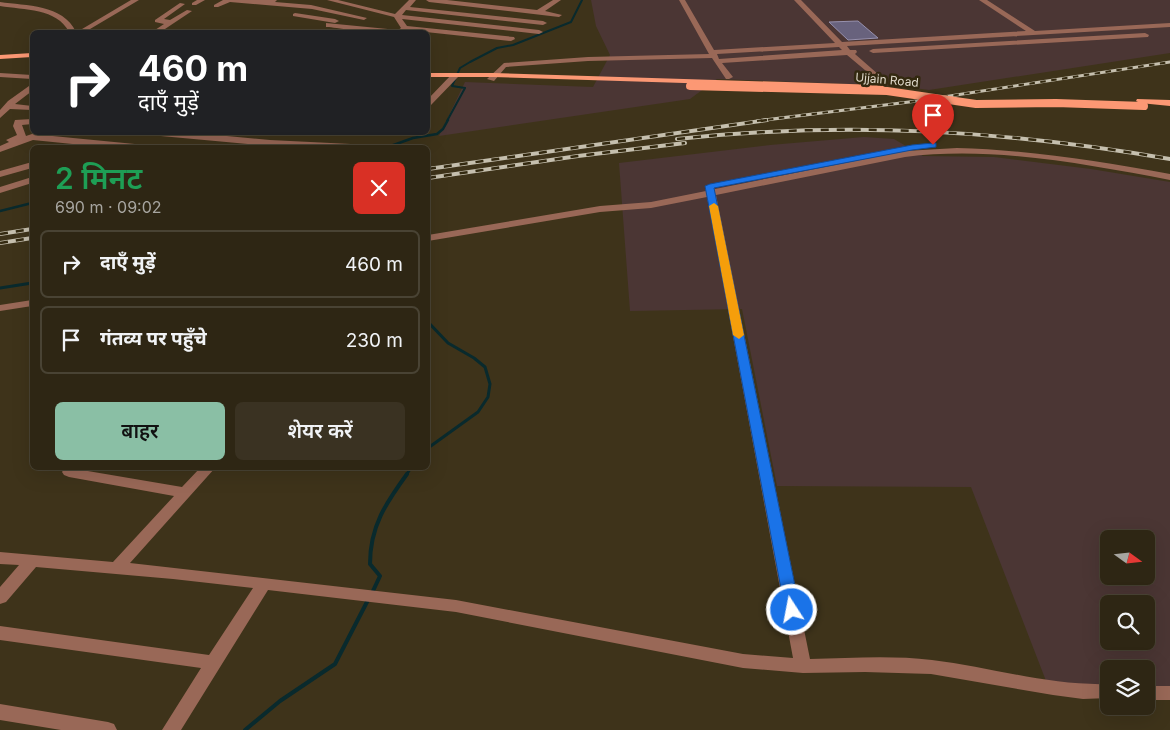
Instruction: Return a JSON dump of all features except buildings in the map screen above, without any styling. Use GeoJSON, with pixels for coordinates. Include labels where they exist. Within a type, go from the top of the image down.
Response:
{"type":"FeatureCollection","features":[{"type":"Feature","properties":{"kind":"main road"},"geometry":{"type":"LineString","coordinates":[[1,57],[30,57]]}},
{"type":"Feature","properties":{"kind":"main road"},"geometry":{"type":"LineString","coordinates":[[430,75],[881,86],[988,101],[1064,98],[1142,104]]}},
{"type":"Feature","properties":{"kind":"main road","name":"Ujjain Road"},"geometry":{"type":"LineString","coordinates":[[504,77],[690,86],[887,91],[976,104],[1056,102],[1170,105]]}},
{"type":"Feature","properties":{"kind":"street"},"geometry":{"type":"LineString","coordinates":[[84,30],[136,0]]}},
{"type":"Feature","properties":{"kind":"street"},"geometry":{"type":"LineString","coordinates":[[194,4],[202,0]]}},
{"type":"Feature","properties":{"kind":"street"},"geometry":{"type":"LineString","coordinates":[[216,6],[230,0],[269,2],[364,18]]}},
{"type":"Feature","properties":{"kind":"street"},"geometry":{"type":"LineString","coordinates":[[323,0],[293,16],[337,22],[328,25],[379,30]]}},
{"type":"Feature","properties":{"kind":"street"},"geometry":{"type":"LineString","coordinates":[[330,0],[387,5]]}},
{"type":"Feature","properties":{"kind":"street"},"geometry":{"type":"LineString","coordinates":[[396,16],[413,0]]}},
{"type":"Feature","properties":{"kind":"street"},"geometry":{"type":"LineString","coordinates":[[429,0],[521,6]]}},
{"type":"Feature","properties":{"kind":"street"},"geometry":{"type":"LineString","coordinates":[[480,0],[498,1],[538,12],[559,15]]}},
{"type":"Feature","properties":{"kind":"street"},"geometry":{"type":"LineString","coordinates":[[538,12],[558,0]]}},
{"type":"Feature","properties":{"kind":"street"},"geometry":{"type":"LineString","coordinates":[[682,0],[729,78]]}},
{"type":"Feature","properties":{"kind":"street"},"geometry":{"type":"LineString","coordinates":[[797,0],[848,52],[884,84]]}},
{"type":"Feature","properties":{"kind":"street"},"geometry":{"type":"LineString","coordinates":[[982,0],[1045,41]]}},
{"type":"Feature","properties":{"kind":"street"},"geometry":{"type":"LineString","coordinates":[[172,22],[156,20],[177,2]]}},
{"type":"Feature","properties":{"kind":"street"},"geometry":{"type":"LineString","coordinates":[[238,9],[251,2]]}},
{"type":"Feature","properties":{"kind":"street"},"geometry":{"type":"LineString","coordinates":[[250,10],[269,2]]}},
{"type":"Feature","properties":{"kind":"street"},"geometry":{"type":"LineString","coordinates":[[366,3],[396,16],[539,32]]}},
{"type":"Feature","properties":{"kind":"street"},"geometry":{"type":"LineString","coordinates":[[268,14],[285,5]]}},
{"type":"Feature","properties":{"kind":"street"},"geometry":{"type":"LineString","coordinates":[[0,6],[49,16],[57,21],[64,30]]}},
{"type":"Feature","properties":{"kind":"street"},"geometry":{"type":"LineString","coordinates":[[0,6],[56,14],[64,20],[71,30]]}},
{"type":"Feature","properties":{"kind":"street"},"geometry":{"type":"LineString","coordinates":[[396,6],[543,22]]}},
{"type":"Feature","properties":{"kind":"street"},"geometry":{"type":"LineString","coordinates":[[160,30],[189,11]]}},
{"type":"Feature","properties":{"kind":"street"},"geometry":{"type":"LineString","coordinates":[[396,16],[405,28]]}},
{"type":"Feature","properties":{"kind":"street"},"geometry":{"type":"LineString","coordinates":[[714,56],[840,44],[1170,25]]}},
{"type":"Feature","properties":{"kind":"street"},"geometry":{"type":"LineString","coordinates":[[402,30],[405,28],[424,30]]}},
{"type":"Feature","properties":{"kind":"street"},"geometry":{"type":"LineString","coordinates":[[430,31],[511,39]]}},
{"type":"Feature","properties":{"kind":"street"},"geometry":{"type":"LineString","coordinates":[[492,77],[504,65],[588,59],[848,52],[1170,33]]}},
{"type":"Feature","properties":{"kind":"street"},"geometry":{"type":"LineString","coordinates":[[0,75],[30,77]]}},
{"type":"Feature","properties":{"kind":"street"},"geometry":{"type":"LineString","coordinates":[[430,101],[455,76]]}},
{"type":"Feature","properties":{"kind":"street"},"geometry":{"type":"LineString","coordinates":[[0,115],[8,106],[30,91]]}},
{"type":"Feature","properties":{"kind":"street"},"geometry":{"type":"LineString","coordinates":[[8,106],[30,108]]}},
{"type":"Feature","properties":{"kind":"street"},"geometry":{"type":"LineString","coordinates":[[0,143],[22,136],[17,126],[18,122],[30,122]]}},
{"type":"Feature","properties":{"kind":"street"},"geometry":{"type":"LineString","coordinates":[[145,145],[155,135]]}},
{"type":"Feature","properties":{"kind":"street"},"geometry":{"type":"LineString","coordinates":[[177,135],[294,145]]}},
{"type":"Feature","properties":{"kind":"street"},"geometry":{"type":"LineString","coordinates":[[268,144],[279,135]]}},
{"type":"Feature","properties":{"kind":"street"},"geometry":{"type":"LineString","coordinates":[[0,149],[32,137],[121,145]]}},
{"type":"Feature","properties":{"kind":"street"},"geometry":{"type":"LineString","coordinates":[[430,232],[550,210],[639,201],[710,189],[912,147],[933,145],[984,148],[1096,161],[1170,175]]}},
{"type":"Feature","properties":{"kind":"street"},"geometry":{"type":"LineString","coordinates":[[0,174],[30,166]]}},
{"type":"Feature","properties":{"kind":"street"},"geometry":{"type":"LineString","coordinates":[[0,190],[30,181]]}},
{"type":"Feature","properties":{"kind":"street"},"geometry":{"type":"LineString","coordinates":[[430,238],[600,209],[651,205],[710,189]]}},
{"type":"Feature","properties":{"kind":"street"},"geometry":{"type":"LineString","coordinates":[[710,189],[803,666]]}},
{"type":"Feature","properties":{"kind":"street"},"geometry":{"type":"LineString","coordinates":[[0,300],[30,294]]}},
{"type":"Feature","properties":{"kind":"street"},"geometry":{"type":"LineString","coordinates":[[0,308],[30,303]]}},
{"type":"Feature","properties":{"kind":"street"},"geometry":{"type":"LineString","coordinates":[[117,568],[206,470]]}},
{"type":"Feature","properties":{"kind":"street"},"geometry":{"type":"LineString","coordinates":[[69,472],[185,493]]}},
{"type":"Feature","properties":{"kind":"street"},"geometry":{"type":"LineString","coordinates":[[0,558],[117,568],[456,606],[743,661],[803,666],[931,667],[1053,688],[1083,692],[1100,691]]}},
{"type":"Feature","properties":{"kind":"street"},"geometry":{"type":"LineString","coordinates":[[0,598],[32,562]]}},
{"type":"Feature","properties":{"kind":"street"},"geometry":{"type":"LineString","coordinates":[[171,730],[264,584]]}},
{"type":"Feature","properties":{"kind":"street"},"geometry":{"type":"LineString","coordinates":[[0,633],[213,663]]}},
{"type":"Feature","properties":{"kind":"street"},"geometry":{"type":"LineString","coordinates":[[1155,693],[1170,693]]}},
{"type":"Feature","properties":{"kind":"street"},"geometry":{"type":"LineString","coordinates":[[0,712],[108,730]]}},
{"type":"Feature","properties":{"kind":"shaded area"},"geometry":{"type":"Polygon","coordinates":[[[591,0],[1170,0],[1170,53],[929,90],[898,86],[717,79],[690,99],[439,136],[465,82],[593,87],[610,55],[596,26],[591,0]]]}},
{"type":"Feature","properties":{"kind":"shaded area"},"geometry":{"type":"Polygon","coordinates":[[[864,137],[894,139],[923,156],[994,157],[1091,169],[1170,182],[1170,690],[1155,689],[1155,660],[1100,660],[1100,688],[1048,686],[971,487],[777,486],[742,309],[630,311],[619,163],[770,145],[864,137]]]}},
{"type":"Feature","properties":{"kind":"waterway"},"geometry":{"type":"LineString","coordinates":[[447,121],[465,88],[452,86],[460,68],[497,48],[513,45],[571,22],[582,0]]}},
{"type":"Feature","properties":{"kind":"waterway"},"geometry":{"type":"LineString","coordinates":[[393,145],[413,138],[437,134],[443,129],[448,120]]}},
{"type":"Feature","properties":{"kind":"waterway"},"geometry":{"type":"LineString","coordinates":[[0,211],[30,204]]}},
{"type":"Feature","properties":{"kind":"waterway"},"geometry":{"type":"LineString","coordinates":[[0,288],[30,283]]}},
{"type":"Feature","properties":{"kind":"waterway"},"geometry":{"type":"LineString","coordinates":[[430,324],[448,343],[474,358],[485,367],[490,384],[488,397],[478,412],[430,447]]}},
{"type":"Feature","properties":{"kind":"waterway"},"geometry":{"type":"LineString","coordinates":[[406,475],[410,470]]}},
{"type":"Feature","properties":{"kind":"waterway"},"geometry":{"type":"LineString","coordinates":[[372,593],[380,576],[370,564],[376,526],[386,505],[407,474]]}},
{"type":"Feature","properties":{"kind":"waterway"},"geometry":{"type":"LineString","coordinates":[[245,730],[280,701],[335,664],[369,598]]}},
{"type":"Feature","properties":{"kind":"railway"},"geometry":{"type":"LineString","coordinates":[[757,121],[917,101],[1170,62]]}},
{"type":"Feature","properties":{"kind":"railway"},"geometry":{"type":"LineString","coordinates":[[430,169],[767,120]]}},
{"type":"Feature","properties":{"kind":"railway"},"geometry":{"type":"LineString","coordinates":[[677,139],[802,130],[924,131],[1046,141],[1170,159]]}},
{"type":"Feature","properties":{"kind":"railway"},"geometry":{"type":"LineString","coordinates":[[430,178],[578,156],[685,143]]}},
{"type":"Feature","properties":{"kind":"railway"},"geometry":{"type":"LineString","coordinates":[[0,234],[30,229]]}},
{"type":"Feature","properties":{"kind":"railway"},"geometry":{"type":"LineString","coordinates":[[0,243],[30,238]]}},
{"type":"Feature","properties":{"kind":"slow traffic"},"geometry":{"type":"LineString","coordinates":[[714,206],[739,335]]}},
{"type":"Feature","properties":{"kind":"route"},"geometry":{"type":"LineString","coordinates":[[792,610],[710,186],[912,147],[933,145]]}}]}
